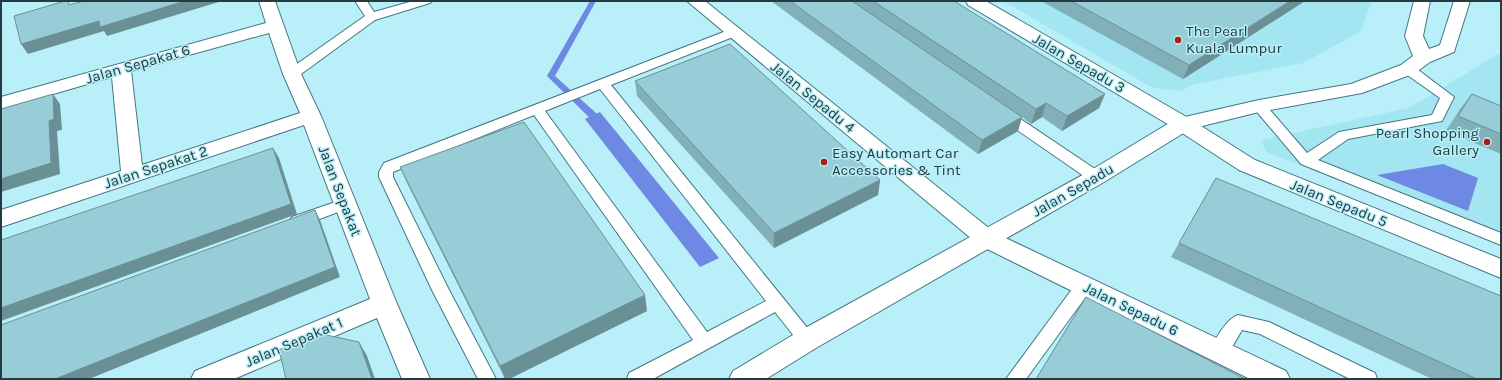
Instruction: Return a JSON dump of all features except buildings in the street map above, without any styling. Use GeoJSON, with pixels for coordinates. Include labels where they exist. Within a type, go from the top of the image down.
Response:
{"type":"FeatureCollection","features":[{"type":"Feature","properties":{"kind":"street","name":"Jalan Sepakat"},"geometry":{"type":"LineString","coordinates":[[267,1],[292,74],[311,116],[344,204],[416,379]]}},
{"type":"Feature","properties":{"kind":"street","name":"Jalan Sepadu 4"},"geometry":{"type":"LineString","coordinates":[[695,1],[987,239]]}},
{"type":"Feature","properties":{"kind":"street","name":"Jalan Sepadu 3"},"geometry":{"type":"LineString","coordinates":[[974,1],[1183,124]]}},
{"type":"Feature","properties":{"kind":"street"},"geometry":{"type":"LineString","coordinates":[[1415,64],[1414,36],[1422,1]]}},
{"type":"Feature","properties":{"kind":"street","name":"Jalan Sepadu"},"geometry":{"type":"LineString","coordinates":[[743,379],[807,340],[1096,177],[1183,124],[1259,106],[1355,89],[1415,64],[1448,48],[1462,1]]}},
{"type":"Feature","properties":{"kind":"street","name":"Jalan Sepakat 6"},"geometry":{"type":"LineString","coordinates":[[1,103],[120,68],[275,26]]}},
{"type":"Feature","properties":{"kind":"street"},"geometry":{"type":"LineString","coordinates":[[120,68],[132,175]]}},
{"type":"Feature","properties":{"kind":"street","name":"Jalan Sepakat 2"},"geometry":{"type":"LineString","coordinates":[[1,219],[311,116]]}},
{"type":"Feature","properties":{"kind":"street","name":"Jalan Sepadu 5"},"geometry":{"type":"LineString","coordinates":[[1183,124],[1247,165],[1501,269]]}},
{"type":"Feature","properties":{"kind":"street","name":"Jalan Sepadu 6"},"geometry":{"type":"LineString","coordinates":[[987,239],[1276,379]]}},
{"type":"Feature","properties":{"kind":"street","name":"Jalan Sepakat 1"},"geometry":{"type":"LineString","coordinates":[[205,379],[384,304]]}},
{"type":"Feature","properties":{"kind":"lane"},"geometry":{"type":"LineString","coordinates":[[362,1],[371,17]]}},
{"type":"Feature","properties":{"kind":"lane"},"geometry":{"type":"LineString","coordinates":[[292,74],[371,17],[426,1]]}},
{"type":"Feature","properties":{"kind":"lane"},"geometry":{"type":"LineString","coordinates":[[487,379],[440,290],[386,177],[386,172],[395,164],[734,32]]}},
{"type":"Feature","properties":{"kind":"lane"},"geometry":{"type":"LineString","coordinates":[[1306,161],[1344,136],[1437,118],[1447,97],[1415,64]]}},
{"type":"Feature","properties":{"kind":"lane"},"geometry":{"type":"LineString","coordinates":[[603,84],[807,340]]}},
{"type":"Feature","properties":{"kind":"lane"},"geometry":{"type":"LineString","coordinates":[[991,105],[1096,177]]}},
{"type":"Feature","properties":{"kind":"lane"},"geometry":{"type":"LineString","coordinates":[[1259,106],[1306,161],[1501,239]]}},
{"type":"Feature","properties":{"kind":"lane"},"geometry":{"type":"LineString","coordinates":[[537,109],[704,342]]}},
{"type":"Feature","properties":{"kind":"lane"},"geometry":{"type":"LineString","coordinates":[[284,226],[344,204]]}},
{"type":"Feature","properties":{"kind":"lane"},"geometry":{"type":"LineString","coordinates":[[1016,379],[1084,286]]}},
{"type":"Feature","properties":{"kind":"lane"},"geometry":{"type":"LineString","coordinates":[[636,379],[777,302]]}},
{"type":"Feature","properties":{"kind":"lane"},"geometry":{"type":"LineString","coordinates":[[1218,351],[1238,322],[1263,328],[1368,379]]}},
{"type":"Feature","properties":{"kind":"shaded area"},"geometry":{"type":"Polygon","coordinates":[[[1003,1],[1372,1],[1360,32],[1303,63],[1191,85],[1181,91],[1153,88],[1003,1]]]}},
{"type":"Feature","properties":{"kind":"shaded area"},"geometry":{"type":"Polygon","coordinates":[[[1501,44],[1501,244],[1266,152],[1262,140],[1409,108],[1500,53],[1501,44]]]}},
{"type":"Feature","properties":{"kind":"water"},"geometry":{"type":"Polygon","coordinates":[[[600,112],[719,258],[700,267],[585,119],[600,112]]]}},
{"type":"Feature","properties":{"kind":"water"},"geometry":{"type":"Polygon","coordinates":[[[1443,164],[1478,178],[1468,211],[1377,175],[1443,164]]]}},
{"type":"Feature","properties":{"kind":"waterway"},"geometry":{"type":"LineString","coordinates":[[593,1],[551,76],[600,123]]}},
{"type":"Feature","properties":{"kind":"place","name":"The Pearl Kuala Lumpur"},"geometry":{"type":"Point","coordinates":[1178,40]}},
{"type":"Feature","properties":{"kind":"place","name":"Pearl Shopping Gallery"},"geometry":{"type":"Point","coordinates":[1487,142]}},
{"type":"Feature","properties":{"kind":"place","name":"Easy Automart Car Accessories & Tint"},"geometry":{"type":"Point","coordinates":[824,162]}}]}
